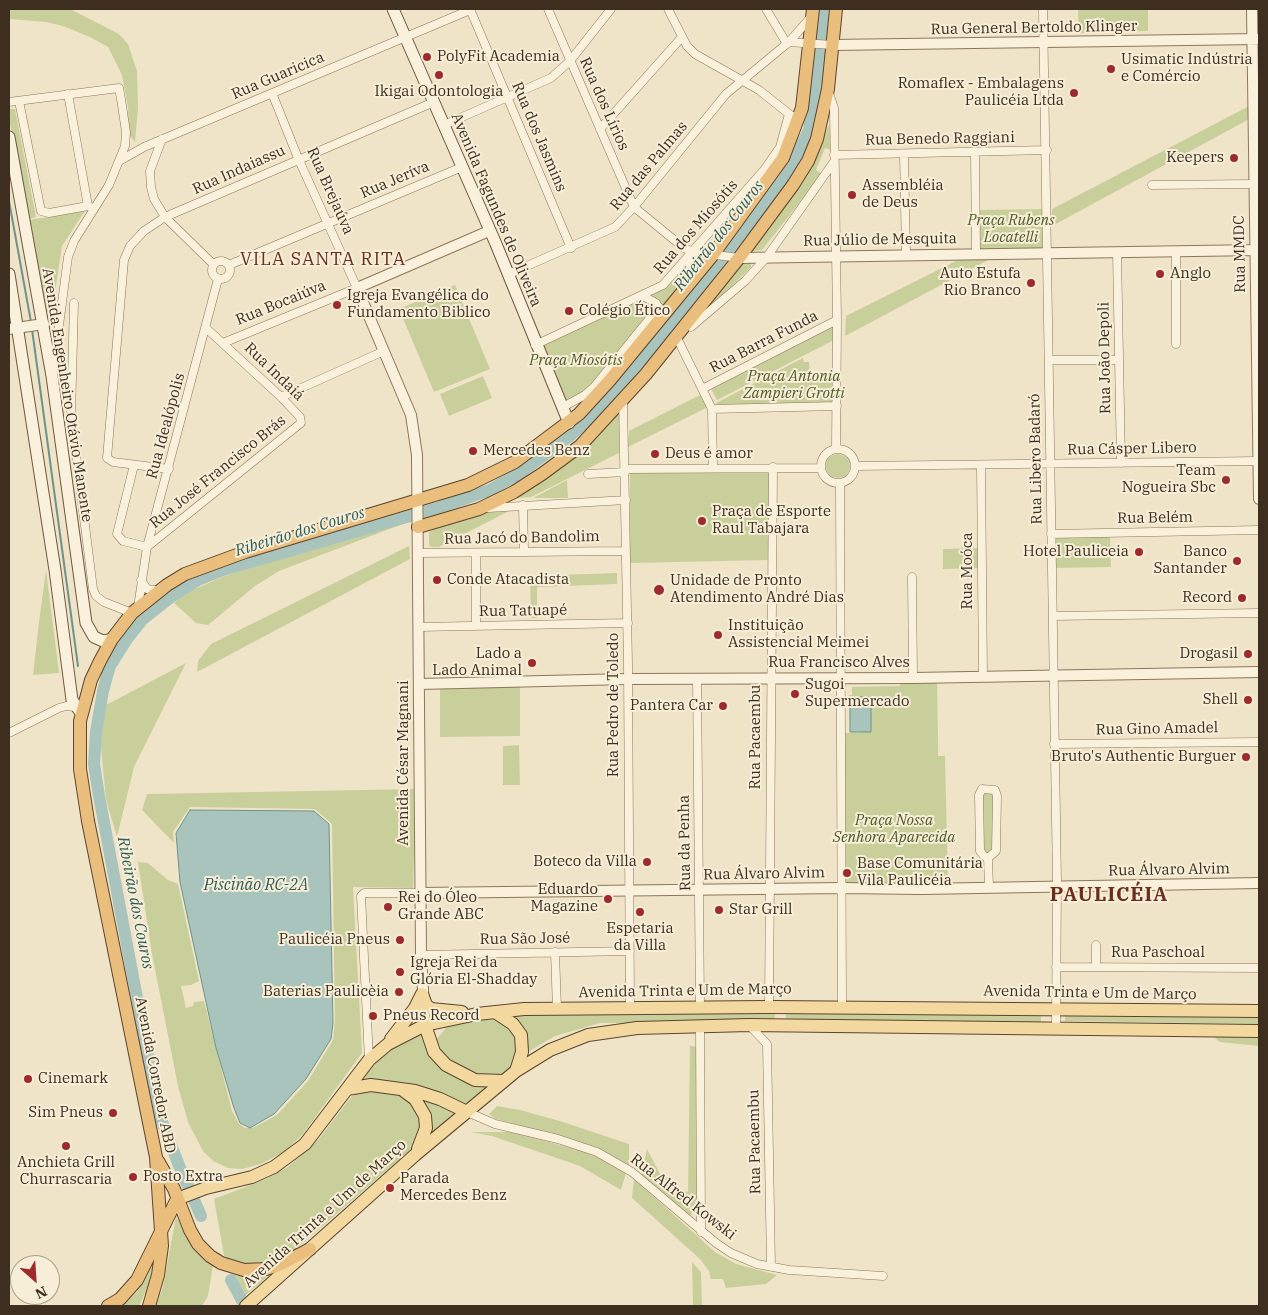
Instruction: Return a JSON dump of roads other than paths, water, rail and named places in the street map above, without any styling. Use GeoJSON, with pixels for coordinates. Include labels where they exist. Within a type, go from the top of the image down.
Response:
{"type":"FeatureCollection","features":[{"type":"Feature","properties":{"kind":"highway"},"geometry":{"type":"LineString","coordinates":[[418,524],[479,509],[514,492],[542,474],[580,446],[623,401],[676,336],[793,185],[808,161],[817,140],[828,89],[830,45],[836,9]]}},
{"type":"Feature","properties":{"kind":"highway","name":"Avenida Corredor ABD"},"geometry":{"type":"LineString","coordinates":[[149,1306],[161,1262],[162,1231],[156,1157],[87,814],[78,741],[78,710],[112,639],[135,610],[185,574],[205,565],[418,503],[468,485],[492,475],[543,443],[569,423],[610,380],[661,313],[715,256],[768,173],[783,158],[794,118],[804,96],[812,44],[813,12]]}},
{"type":"Feature","properties":{"kind":"highway"},"geometry":{"type":"LineString","coordinates":[[156,1157],[180,1198],[198,1244],[210,1256],[230,1267],[244,1270],[266,1269],[279,1265],[310,1249]]}},
{"type":"Feature","properties":{"kind":"highway"},"geometry":{"type":"LineString","coordinates":[[108,1306],[120,1299],[137,1280],[180,1198]]}},
{"type":"Feature","properties":{"kind":"main road","name":"Avenida Fagundes de Oliveira"},"geometry":{"type":"LineString","coordinates":[[393,9],[509,274],[535,345],[569,423]]}},
{"type":"Feature","properties":{"kind":"main road","name":"Avenida Engenheiro Otávio Manente"},"geometry":{"type":"LineString","coordinates":[[9,137],[41,325],[52,376],[86,623],[94,637],[103,641],[112,639]]}},
{"type":"Feature","properties":{"kind":"main road"},"geometry":{"type":"LineString","coordinates":[[9,274],[72,700],[78,710]]}},
{"type":"Feature","properties":{"kind":"main road"},"geometry":{"type":"LineString","coordinates":[[422,994],[426,1005],[432,1009],[477,1014]]}},
{"type":"Feature","properties":{"kind":"main road"},"geometry":{"type":"LineString","coordinates":[[388,1044],[411,1013],[422,994]]}},
{"type":"Feature","properties":{"kind":"main road","name":"Avenida Trinta e Um de Março"},"geometry":{"type":"LineString","coordinates":[[180,1198],[199,1190],[252,1177],[289,1158],[305,1144],[369,1060],[388,1044],[425,1025],[477,1014],[557,1009],[842,1006],[1259,1011]]}},
{"type":"Feature","properties":{"kind":"main road"},"geometry":{"type":"LineString","coordinates":[[494,1012],[513,1024],[521,1035],[522,1052],[516,1070]]}},
{"type":"Feature","properties":{"kind":"main road"},"geometry":{"type":"LineString","coordinates":[[430,1044],[437,1033],[456,1018]]}},
{"type":"Feature","properties":{"kind":"main road"},"geometry":{"type":"LineString","coordinates":[[425,1025],[430,1044],[442,1062],[465,1076],[481,1082],[503,1081]]}},
{"type":"Feature","properties":{"kind":"main road","name":"Avenida Trinta e Um de Março"},"geometry":{"type":"LineString","coordinates":[[246,1306],[415,1155],[516,1070],[550,1050],[588,1035],[637,1028],[749,1026],[1259,1031]]}},
{"type":"Feature","properties":{"kind":"main road"},"geometry":{"type":"LineString","coordinates":[[348,1089],[371,1085],[428,1094],[465,1112]]}},
{"type":"Feature","properties":{"kind":"main road"},"geometry":{"type":"LineString","coordinates":[[400,1089],[415,1099],[425,1116],[425,1134],[415,1155]]}},
{"type":"Feature","properties":{"kind":"street","name":"Rua Guaricica"},"geometry":{"type":"LineString","coordinates":[[120,161],[138,149],[470,9]]}},
{"type":"Feature","properties":{"kind":"street","name":"Rua dos Jasmins"},"geometry":{"type":"LineString","coordinates":[[470,9],[571,248]]}},
{"type":"Feature","properties":{"kind":"street","name":"Rua dos Lírios"},"geometry":{"type":"LineString","coordinates":[[548,9],[634,207],[691,255],[715,256]]}},
{"type":"Feature","properties":{"kind":"street"},"geometry":{"type":"LineString","coordinates":[[444,126],[543,83],[560,72],[611,9]]}},
{"type":"Feature","properties":{"kind":"street"},"geometry":{"type":"LineString","coordinates":[[668,9],[682,37],[695,54],[741,82],[759,90],[794,118]]}},
{"type":"Feature","properties":{"kind":"street"},"geometry":{"type":"LineString","coordinates":[[766,9],[788,43],[812,44]]}},
{"type":"Feature","properties":{"kind":"street","name":"Rua Libero Badaró"},"geometry":{"type":"LineString","coordinates":[[1043,9],[1047,150],[1050,360],[1049,464],[1057,887],[1056,1029]]}},
{"type":"Feature","properties":{"kind":"street","name":"Rua MMDC"},"geometry":{"type":"LineString","coordinates":[[1252,9],[1256,39],[1254,184],[1258,250],[1259,499]]}},
{"type":"Feature","properties":{"kind":"street","name":"Rua das Palmas"},"geometry":{"type":"LineString","coordinates":[[509,274],[615,228],[726,94],[788,43],[813,12]]}},
{"type":"Feature","properties":{"kind":"street"},"geometry":{"type":"LineString","coordinates":[[600,129],[682,37]]}},
{"type":"Feature","properties":{"kind":"street","name":"Rua General Bertoldo Klinger"},"geometry":{"type":"LineString","coordinates":[[812,44],[1256,39]]}},
{"type":"Feature","properties":{"kind":"street"},"geometry":{"type":"LineString","coordinates":[[9,102],[119,88],[126,141],[120,161],[91,207],[68,257],[52,376]]}},
{"type":"Feature","properties":{"kind":"street"},"geometry":{"type":"LineString","coordinates":[[828,89],[834,108],[837,320],[836,449]]}},
{"type":"Feature","properties":{"kind":"street","name":"Rua Brejaúva"},"geometry":{"type":"LineString","coordinates":[[272,93],[298,158],[357,288],[411,415],[417,455],[418,503]]}},
{"type":"Feature","properties":{"kind":"street"},"geometry":{"type":"LineString","coordinates":[[68,94],[91,207]]}},
{"type":"Feature","properties":{"kind":"street"},"geometry":{"type":"LineString","coordinates":[[19,101],[41,211],[49,213],[91,207]]}},
{"type":"Feature","properties":{"kind":"street","name":"Rua Indaiassu"},"geometry":{"type":"LineString","coordinates":[[169,469],[113,462],[108,460],[107,455],[124,260],[130,246],[144,231],[165,217],[298,158],[434,102]]}},
{"type":"Feature","properties":{"kind":"street"},"geometry":{"type":"LineString","coordinates":[[162,139],[153,161],[150,175],[152,194],[165,217],[213,264]]}},
{"type":"Feature","properties":{"kind":"street"},"geometry":{"type":"LineString","coordinates":[[126,141],[132,148],[138,149]]}},
{"type":"Feature","properties":{"kind":"street","name":"Rua Benedo Raggiani"},"geometry":{"type":"LineString","coordinates":[[834,159],[904,154],[1047,150]]}},
{"type":"Feature","properties":{"kind":"street"},"geometry":{"type":"LineString","coordinates":[[975,152],[976,254]]}},
{"type":"Feature","properties":{"kind":"street"},"geometry":{"type":"LineString","coordinates":[[904,154],[906,254]]}},
{"type":"Feature","properties":{"kind":"street"},"geometry":{"type":"LineString","coordinates":[[691,327],[726,299],[766,258],[834,159]]}},
{"type":"Feature","properties":{"kind":"street","name":"Rua Jeríva"},"geometry":{"type":"LineString","coordinates":[[229,265],[462,167]]}},
{"type":"Feature","properties":{"kind":"street","name":"Rua dos Miosótis"},"geometry":{"type":"LineString","coordinates":[[535,345],[663,285],[768,173]]}},
{"type":"Feature","properties":{"kind":"street"},"geometry":{"type":"LineString","coordinates":[[1152,185],[1254,184]]}},
{"type":"Feature","properties":{"kind":"street","name":"Rua Bocaiúva"},"geometry":{"type":"LineString","coordinates":[[223,343],[489,231]]}},
{"type":"Feature","properties":{"kind":"street","name":"Rua Júlio de Mesquita"},"geometry":{"type":"LineString","coordinates":[[715,256],[766,258],[836,255],[1258,250]]}},
{"type":"Feature","properties":{"kind":"street"},"geometry":{"type":"LineString","coordinates":[[1176,251],[1176,344]]}},
{"type":"Feature","properties":{"kind":"street","name":"Rua João Depoli"},"geometry":{"type":"LineString","coordinates":[[1117,252],[1122,463]]}},
{"type":"Feature","properties":{"kind":"street"},"geometry":{"type":"LineString","coordinates":[[691,255],[691,281]]}},
{"type":"Feature","properties":{"kind":"street"},"geometry":{"type":"LineString","coordinates":[[221,260],[229,265],[230,271],[227,277],[218,279],[212,273],[213,264],[221,260]]}},
{"type":"Feature","properties":{"kind":"street","name":"Rua Idealópolis"},"geometry":{"type":"LineString","coordinates":[[135,610],[147,546],[218,279]]}},
{"type":"Feature","properties":{"kind":"street"},"geometry":{"type":"LineString","coordinates":[[563,407],[585,395],[594,387],[646,323],[661,313],[650,298],[642,296]]}},
{"type":"Feature","properties":{"kind":"street","name":"Avenida Engenheiro Otávio Manente"},"geometry":{"type":"LineString","coordinates":[[74,303],[71,415],[93,591],[104,602],[135,610]]}},
{"type":"Feature","properties":{"kind":"street","name":"Rua Barra Funda"},"geometry":{"type":"LineString","coordinates":[[704,388],[837,320]]}},
{"type":"Feature","properties":{"kind":"street"},"geometry":{"type":"LineString","coordinates":[[17,328],[60,322]]}},
{"type":"Feature","properties":{"kind":"street","name":"Rua Indaiá"},"geometry":{"type":"LineString","coordinates":[[206,328],[300,417]]}},
{"type":"Feature","properties":{"kind":"street"},"geometry":{"type":"LineString","coordinates":[[676,336],[704,388],[712,409],[713,468]]}},
{"type":"Feature","properties":{"kind":"street"},"geometry":{"type":"LineString","coordinates":[[281,397],[384,351]]}},
{"type":"Feature","properties":{"kind":"street"},"geometry":{"type":"LineString","coordinates":[[1050,360],[1119,360]]}},
{"type":"Feature","properties":{"kind":"street","name":"Rua Pedro de Toledo"},"geometry":{"type":"LineString","coordinates":[[623,401],[628,622],[630,1008]]}},
{"type":"Feature","properties":{"kind":"street"},"geometry":{"type":"LineString","coordinates":[[712,409],[837,406]]}},
{"type":"Feature","properties":{"kind":"street","name":"Rua José Francisco Brás"},"geometry":{"type":"LineString","coordinates":[[147,546],[299,426],[301,423],[300,417]]}},
{"type":"Feature","properties":{"kind":"street"},"geometry":{"type":"LineString","coordinates":[[836,449],[850,453],[856,466],[851,478],[840,483],[826,479],[821,468],[823,459],[828,453],[836,449]]}},
{"type":"Feature","properties":{"kind":"street","name":"Rua Cásper Libero"},"geometry":{"type":"LineString","coordinates":[[856,466],[1259,461]]}},
{"type":"Feature","properties":{"kind":"street"},"geometry":{"type":"LineString","coordinates":[[134,465],[117,534],[123,541],[147,546]]}},
{"type":"Feature","properties":{"kind":"street","name":"Rua Moóca"},"geometry":{"type":"LineString","coordinates":[[981,465],[983,676]]}},
{"type":"Feature","properties":{"kind":"street","name":"Rua Pacaembu"},"geometry":{"type":"LineString","coordinates":[[769,1007],[773,467]]}},
{"type":"Feature","properties":{"kind":"street"},"geometry":{"type":"LineString","coordinates":[[588,474],[625,470],[821,468]]}},
{"type":"Feature","properties":{"kind":"street"},"geometry":{"type":"LineString","coordinates":[[840,483],[839,679],[842,1006]]}},
{"type":"Feature","properties":{"kind":"street"},"geometry":{"type":"LineString","coordinates":[[479,509],[523,504],[626,500]]}},
{"type":"Feature","properties":{"kind":"street","name":"Avenida César Magnani"},"geometry":{"type":"LineString","coordinates":[[418,503],[420,893],[422,994],[425,1025]]}},
{"type":"Feature","properties":{"kind":"street"},"geometry":{"type":"LineString","coordinates":[[523,504],[524,551]]}},
{"type":"Feature","properties":{"kind":"street","name":"Rua Belém"},"geometry":{"type":"LineString","coordinates":[[1051,534],[1259,530]]}},
{"type":"Feature","properties":{"kind":"street","name":"Rua Jacó do Bandolim"},"geometry":{"type":"LineString","coordinates":[[418,553],[476,554],[524,551],[626,551]]}},
{"type":"Feature","properties":{"kind":"street"},"geometry":{"type":"LineString","coordinates":[[476,554],[476,626]]}},
{"type":"Feature","properties":{"kind":"street"},"geometry":{"type":"LineString","coordinates":[[912,577],[913,678]]}},
{"type":"Feature","properties":{"kind":"street"},"geometry":{"type":"LineString","coordinates":[[141,580],[147,589],[159,591]]}},
{"type":"Feature","properties":{"kind":"street"},"geometry":{"type":"LineString","coordinates":[[1053,616],[1259,613]]}},
{"type":"Feature","properties":{"kind":"street","name":"Rua Tatuapé"},"geometry":{"type":"LineString","coordinates":[[418,627],[628,622]]}},
{"type":"Feature","properties":{"kind":"street","name":"Rua Francisco Alves"},"geometry":{"type":"LineString","coordinates":[[419,684],[698,678],[839,679],[1259,672]]}},
{"type":"Feature","properties":{"kind":"street","name":"Rua da Penha"},"geometry":{"type":"LineString","coordinates":[[698,678],[700,1007]]}},
{"type":"Feature","properties":{"kind":"street"},"geometry":{"type":"LineString","coordinates":[[9,733],[60,708],[78,710]]}},
{"type":"Feature","properties":{"kind":"street","name":"Rua Gino Amadel"},"geometry":{"type":"LineString","coordinates":[[1054,744],[1259,742]]}},
{"type":"Feature","properties":{"kind":"street"},"geometry":{"type":"LineString","coordinates":[[988,858],[980,851],[979,795],[982,789],[992,789],[997,796],[996,851],[988,858],[988,888]]}},
{"type":"Feature","properties":{"kind":"street","name":"Rua Álvaro Alvim"},"geometry":{"type":"LineString","coordinates":[[420,893],[700,891],[769,888],[988,888],[1259,883]]}},
{"type":"Feature","properties":{"kind":"street"},"geometry":{"type":"LineString","coordinates":[[369,1060],[361,896],[364,893],[420,893]]}},
{"type":"Feature","properties":{"kind":"street"},"geometry":{"type":"LineString","coordinates":[[1096,945],[1096,967]]}},
{"type":"Feature","properties":{"kind":"street","name":"Rua São José"},"geometry":{"type":"LineString","coordinates":[[421,955],[630,951]]}},
{"type":"Feature","properties":{"kind":"street"},"geometry":{"type":"LineString","coordinates":[[556,952],[557,1009]]}},
{"type":"Feature","properties":{"kind":"street","name":"Rua Paschoal"},"geometry":{"type":"LineString","coordinates":[[1056,967],[1259,968]]}},
{"type":"Feature","properties":{"kind":"street","name":"Rua Pacaembu"},"geometry":{"type":"LineString","coordinates":[[749,1026],[767,1044],[771,1266]]}},
{"type":"Feature","properties":{"kind":"street"},"geometry":{"type":"LineString","coordinates":[[700,1027],[701,1232]]}},
{"type":"Feature","properties":{"kind":"street","name":"Rua Alfred Kowski"},"geometry":{"type":"LineString","coordinates":[[465,1112],[496,1124],[558,1139],[597,1152],[632,1172],[701,1232],[731,1253],[757,1264],[789,1270],[883,1276]]}},
{"type":"Feature","properties":{"kind":"water"},"geometry":{"type":"Polygon","coordinates":[[[850,697],[871,697],[871,732],[850,732],[850,697]]]}},
{"type":"Feature","properties":{"kind":"water","name":"Piscinão RC-2A"},"geometry":{"type":"Polygon","coordinates":[[[190,810],[314,811],[329,824],[333,1023],[331,1039],[306,1079],[274,1114],[250,1128],[240,1123],[216,1048],[180,882],[176,833],[190,810]]]}},
{"type":"Feature","properties":{"kind":"waterway","name":"Ribeirão dos Couros"},"geometry":{"type":"LineString","coordinates":[[201,1216],[161,1119],[156,1099],[99,796],[94,764],[96,732],[103,691],[110,666],[127,639],[143,619],[171,597],[198,580],[223,570],[438,508],[490,490],[520,473],[570,436],[598,410],[653,346],[786,176],[809,130],[818,70],[823,9]]}},
{"type":"Feature","properties":{"kind":"waterway","name":"Ribeirão dos Couros"},"geometry":{"type":"LineString","coordinates":[[9,201],[31,322]]}},
{"type":"Feature","properties":{"kind":"waterway","name":"Ribeirão dos Couros"},"geometry":{"type":"LineString","coordinates":[[32,329],[78,666]]}},
{"type":"Feature","properties":{"kind":"waterway","name":"Ribeirão dos Couros"},"geometry":{"type":"LineString","coordinates":[[231,1280],[245,1306]]}},
{"type":"Feature","properties":{"kind":"place","name":"PolyFit Academia"},"geometry":{"type":"Point","coordinates":[427,57]}},
{"type":"Feature","properties":{"kind":"place","name":"Usimatic Indústria e Comércio"},"geometry":{"type":"Point","coordinates":[1111,69]}},
{"type":"Feature","properties":{"kind":"place","name":"Ikigai Odontologia"},"geometry":{"type":"Point","coordinates":[439,75]}},
{"type":"Feature","properties":{"kind":"place","name":"Romaflex - Embalagens Paulicéia Ltda"},"geometry":{"type":"Point","coordinates":[1074,93]}},
{"type":"Feature","properties":{"kind":"place","name":"Keepers"},"geometry":{"type":"Point","coordinates":[1234,158]}},
{"type":"Feature","properties":{"kind":"place","name":"Assembléia de Deus"},"geometry":{"type":"Point","coordinates":[852,195]}},
{"type":"Feature","properties":{"kind":"place","name":"Anglo"},"geometry":{"type":"Point","coordinates":[1160,274]}},
{"type":"Feature","properties":{"kind":"place","name":"Auto Estufa Rio Branco"},"geometry":{"type":"Point","coordinates":[1031,283]}},
{"type":"Feature","properties":{"kind":"place","name":"Igreja Evangélica do Fundamento Biblico"},"geometry":{"type":"Point","coordinates":[337,305]}},
{"type":"Feature","properties":{"kind":"place","name":"Colégio Ético"},"geometry":{"type":"Point","coordinates":[569,311]}},
{"type":"Feature","properties":{"kind":"place","name":"Mercedes Benz"},"geometry":{"type":"Point","coordinates":[473,451]}},
{"type":"Feature","properties":{"kind":"place","name":"Deus é amor"},"geometry":{"type":"Point","coordinates":[655,454]}},
{"type":"Feature","properties":{"kind":"place","name":"Team Nogueira Sbc"},"geometry":{"type":"Point","coordinates":[1226,480]}},
{"type":"Feature","properties":{"kind":"place","name":"Praça de Esporte Raul Tabajara"},"geometry":{"type":"Point","coordinates":[702,521]}},
{"type":"Feature","properties":{"kind":"place","name":"Hotel Pauliceia"},"geometry":{"type":"Point","coordinates":[1139,552]}},
{"type":"Feature","properties":{"kind":"place","name":"Banco Santander"},"geometry":{"type":"Point","coordinates":[1237,561]}},
{"type":"Feature","properties":{"kind":"place","name":"Conde Atacadista"},"geometry":{"type":"Point","coordinates":[437,580]}},
{"type":"Feature","properties":{"kind":"place","name":"Unidade de Pronto Atendimento André Dias"},"geometry":{"type":"Point","coordinates":[659,590]}},
{"type":"Feature","properties":{"kind":"place","name":"Record"},"geometry":{"type":"Point","coordinates":[1242,598]}},
{"type":"Feature","properties":{"kind":"place","name":"Instituição Assistencial Meimei"},"geometry":{"type":"Point","coordinates":[718,635]}},
{"type":"Feature","properties":{"kind":"place","name":"Drogasil"},"geometry":{"type":"Point","coordinates":[1248,654]}},
{"type":"Feature","properties":{"kind":"place","name":"Lado a Lado Animal"},"geometry":{"type":"Point","coordinates":[532,663]}},
{"type":"Feature","properties":{"kind":"place","name":"Sugoi Supermercado"},"geometry":{"type":"Point","coordinates":[795,694]}},
{"type":"Feature","properties":{"kind":"place","name":"Shell"},"geometry":{"type":"Point","coordinates":[1248,700]}},
{"type":"Feature","properties":{"kind":"place","name":"Pantera Car"},"geometry":{"type":"Point","coordinates":[723,706]}},
{"type":"Feature","properties":{"kind":"place","name":"Bruto's Authentic Burguer"},"geometry":{"type":"Point","coordinates":[1246,757]}},
{"type":"Feature","properties":{"kind":"place","name":"Boteco da Villa"},"geometry":{"type":"Point","coordinates":[647,862]}},
{"type":"Feature","properties":{"kind":"place","name":"Base Comunitária Vila Paulicéia"},"geometry":{"type":"Point","coordinates":[847,873]}},
{"type":"Feature","properties":{"kind":"place","name":"Eduardo Magazine"},"geometry":{"type":"Point","coordinates":[608,899]}},
{"type":"Feature","properties":{"kind":"place","name":"Rei do Óleo Grande ABC"},"geometry":{"type":"Point","coordinates":[388,907]}},
{"type":"Feature","properties":{"kind":"place","name":"Star Grill"},"geometry":{"type":"Point","coordinates":[719,910]}},
{"type":"Feature","properties":{"kind":"place","name":"Espetaria da Villa"},"geometry":{"type":"Point","coordinates":[640,912]}},
{"type":"Feature","properties":{"kind":"place","name":"Paulicéia Pneus"},"geometry":{"type":"Point","coordinates":[400,940]}},
{"type":"Feature","properties":{"kind":"place","name":"Igreja Rei da Glória El-Shadday"},"geometry":{"type":"Point","coordinates":[400,972]}},
{"type":"Feature","properties":{"kind":"place","name":"Baterias Paulicèia"},"geometry":{"type":"Point","coordinates":[399,992]}},
{"type":"Feature","properties":{"kind":"place","name":"Pneus Record"},"geometry":{"type":"Point","coordinates":[373,1016]}},
{"type":"Feature","properties":{"kind":"place","name":"Cinemark"},"geometry":{"type":"Point","coordinates":[28,1079]}},
{"type":"Feature","properties":{"kind":"place","name":"Sim Pneus"},"geometry":{"type":"Point","coordinates":[113,1113]}},
{"type":"Feature","properties":{"kind":"place","name":"Anchieta Grill Churrascaria"},"geometry":{"type":"Point","coordinates":[66,1146]}},
{"type":"Feature","properties":{"kind":"place","name":"Posto Extra"},"geometry":{"type":"Point","coordinates":[133,1177]}},
{"type":"Feature","properties":{"kind":"place","name":"Parada Mercedes Benz"},"geometry":{"type":"Point","coordinates":[390,1188]}},
{"type":"Feature","properties":{"kind":"district","name":"VILA SANTA RITA"},"geometry":{"type":"Point","coordinates":[323,260]}},
{"type":"Feature","properties":{"kind":"district","name":"PAULICÉIA"},"geometry":{"type":"Point","coordinates":[1109,895]}},
{"type":"Feature","properties":{"kind":"park label","name":"Praça Rubens Locatelli"},"geometry":{"type":"Point","coordinates":[1011,230]}},
{"type":"Feature","properties":{"kind":"park label","name":"Praça Miosótis"},"geometry":{"type":"Point","coordinates":[576,361]}},
{"type":"Feature","properties":{"kind":"park label","name":"Praça Antonia Zampieri Grotti"},"geometry":{"type":"Point","coordinates":[794,386]}},
{"type":"Feature","properties":{"kind":"park label","name":"Praça Nossa Senhora Aparecida"},"geometry":{"type":"Point","coordinates":[894,830]}}]}
